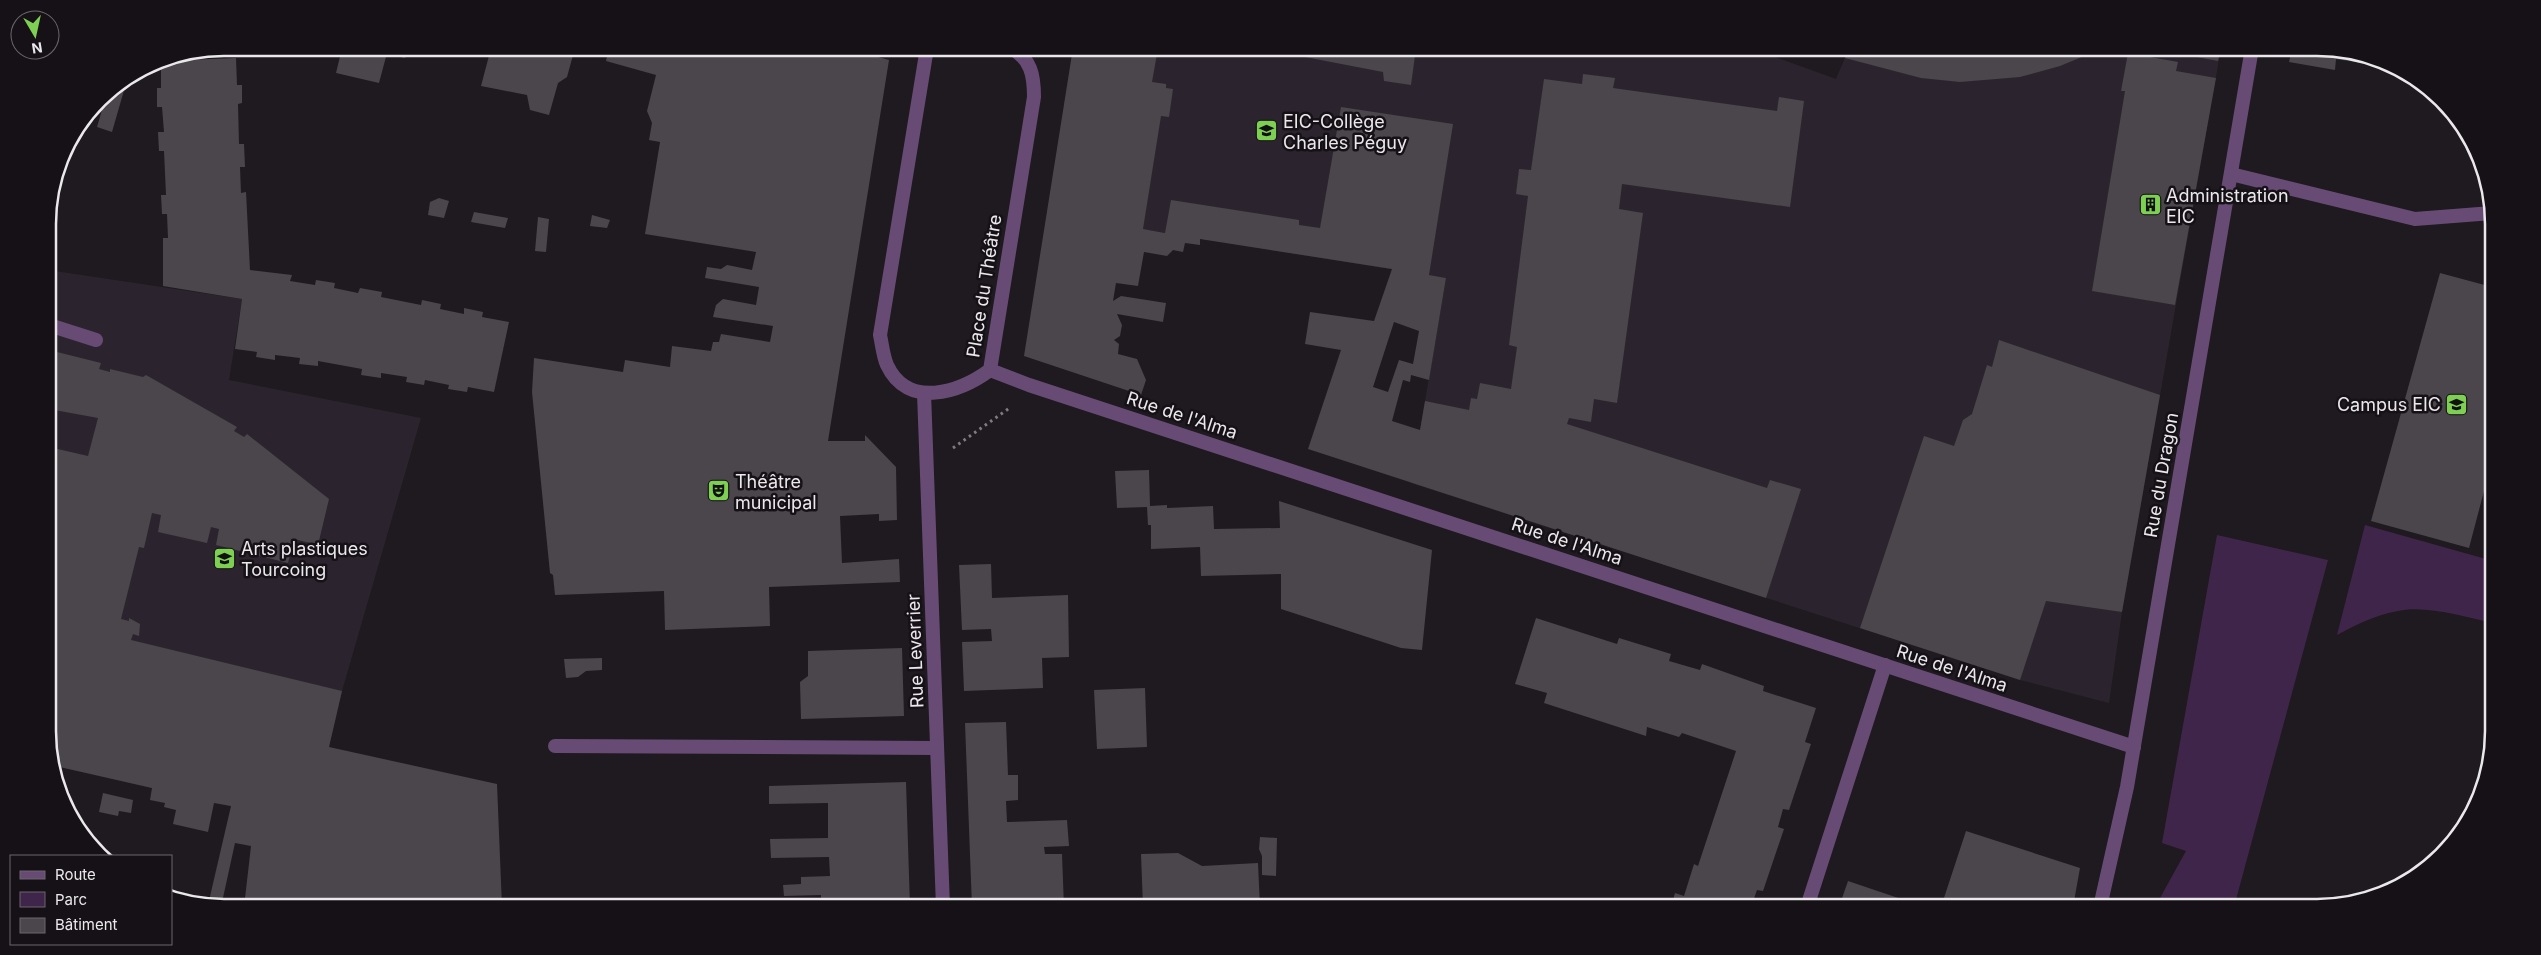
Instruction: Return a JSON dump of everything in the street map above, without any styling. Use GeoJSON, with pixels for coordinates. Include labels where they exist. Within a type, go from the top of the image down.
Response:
{"type":"FeatureCollection","features":[{"type":"Feature","properties":{"kind":"street","name":"Rue du Dragon"},"geometry":{"type":"LineString","coordinates":[[2102,898],[2120,825],[2134,747],[2251,56]]}},
{"type":"Feature","properties":{"kind":"street"},"geometry":{"type":"LineString","coordinates":[[924,393],[906,386],[895,377],[887,364],[880,335],[926,57]]}},
{"type":"Feature","properties":{"kind":"street","name":"Place du Théâtre"},"geometry":{"type":"LineString","coordinates":[[924,393],[944,392],[960,388],[990,370],[1034,97],[1034,82],[1030,63],[1024,57]]}},
{"type":"Feature","properties":{"kind":"street"},"geometry":{"type":"LineString","coordinates":[[2231,174],[2415,219],[2484,214]]}},
{"type":"Feature","properties":{"kind":"street"},"geometry":{"type":"LineString","coordinates":[[57,328],[96,340]]}},
{"type":"Feature","properties":{"kind":"street","name":"Rue de l'Alma"},"geometry":{"type":"LineString","coordinates":[[990,370],[1048,391],[2134,747]]}},
{"type":"Feature","properties":{"kind":"street","name":"Rue Leverrier"},"geometry":{"type":"LineString","coordinates":[[924,393],[943,899]]}},
{"type":"Feature","properties":{"kind":"street"},"geometry":{"type":"LineString","coordinates":[[1810,898],[1885,665]]}},
{"type":"Feature","properties":{"kind":"street"},"geometry":{"type":"LineString","coordinates":[[555,746],[937,748]]}},
{"type":"Feature","properties":{"kind":"path"},"geometry":{"type":"LineString","coordinates":[[926,454],[950,450],[1023,398],[1048,391]]}},
{"type":"Feature","properties":{"kind":"shaded area"},"geometry":{"type":"Polygon","coordinates":[[[1773,56],[1836,79],[1846,56],[2220,56],[2122,612],[2109,703],[2020,680],[1411,483],[1446,278],[1047,214],[1072,57],[1773,56]]]}},
{"type":"Feature","properties":{"kind":"shaded area","name":"Arts plastiques Tourcoing"},"geometry":{"type":"Polygon","coordinates":[[[57,271],[242,299],[229,380],[421,418],[342,691],[329,747],[321,827],[60,767],[56,730],[57,271]]]}},
{"type":"Feature","properties":{"kind":"green space"},"geometry":{"type":"Polygon","coordinates":[[[2365,525],[2485,559],[2485,621],[2433,611],[2409,610],[2374,618],[2337,635],[2365,525]]]}},
{"type":"Feature","properties":{"kind":"green space"},"geometry":{"type":"Polygon","coordinates":[[[2217,535],[2328,560],[2236,898],[2160,898],[2186,851],[2162,843],[2217,535]]]}},
{"type":"Feature","properties":{"kind":"building"},"geometry":{"type":"Polygon","coordinates":[[[1303,56],[1415,56],[1411,85],[1384,81],[1383,72],[1303,56]]]}},
{"type":"Feature","properties":{"kind":"building"},"geometry":{"type":"Polygon","coordinates":[[[1846,56],[2084,56],[2060,66],[2020,77],[1960,82],[1921,78],[1845,58],[1846,56]]]}},
{"type":"Feature","properties":{"kind":"building","name":"Administration EIC"},"geometry":{"type":"Polygon","coordinates":[[[2127,56],[2145,56],[2178,62],[2176,71],[2216,78],[2175,305],[2092,291],[2125,91],[2121,91],[2127,56]]]}},
{"type":"Feature","properties":{"kind":"building"},"geometry":{"type":"Polygon","coordinates":[[[2192,56],[2219,56],[2218,61],[2192,56]]]}},
{"type":"Feature","properties":{"kind":"building"},"geometry":{"type":"Polygon","coordinates":[[[2290,56],[2316,56],[2349,59],[2364,63],[2336,59],[2335,70],[2289,62],[2290,56]]]}},
{"type":"Feature","properties":{"kind":"building"},"geometry":{"type":"Polygon","coordinates":[[[340,57],[386,57],[379,83],[336,73],[340,57]]]}},
{"type":"Feature","properties":{"kind":"building"},"geometry":{"type":"Polygon","coordinates":[[[489,57],[573,57],[567,77],[558,83],[549,115],[530,110],[527,95],[481,86],[489,57]]]}},
{"type":"Feature","properties":{"kind":"building"},"geometry":{"type":"Polygon","coordinates":[[[607,57],[877,57],[889,60],[828,441],[865,441],[865,435],[896,467],[897,520],[879,521],[879,514],[840,516],[842,563],[899,559],[900,582],[769,587],[770,626],[665,630],[664,591],[555,595],[553,575],[550,573],[532,392],[534,358],[623,372],[625,360],[670,367],[672,346],[711,351],[713,342],[719,342],[721,334],[770,342],[773,326],[713,317],[716,305],[723,299],[756,305],[759,287],[705,278],[707,267],[721,269],[727,265],[752,270],[756,252],[645,234],[660,142],[649,140],[652,123],[647,111],[656,75],[606,61],[607,57]]]}},
{"type":"Feature","properties":{"kind":"building"},"geometry":{"type":"Polygon","coordinates":[[[1072,57],[1156,57],[1152,82],[1166,84],[1166,88],[1173,89],[1169,117],[1161,116],[1143,229],[1165,233],[1171,200],[1299,220],[1299,225],[1320,228],[1341,107],[1453,124],[1429,275],[1446,278],[1429,380],[1411,375],[1410,382],[1403,380],[1392,421],[1420,430],[1425,401],[1469,410],[1471,398],[1477,399],[1480,383],[1511,389],[1517,347],[1509,345],[1528,196],[1516,194],[1519,169],[1531,170],[1544,79],[1582,84],[1583,74],[1615,78],[1613,88],[1777,111],[1779,97],[1804,101],[1790,207],[1622,184],[1619,209],[1643,213],[1617,403],[1594,399],[1591,422],[1569,418],[1567,424],[1767,488],[1770,480],[1801,489],[1766,598],[1308,449],[1341,350],[1305,344],[1310,312],[1374,321],[1392,269],[1200,239],[1200,245],[1185,243],[1183,252],[1173,250],[1167,256],[1144,252],[1138,286],[1116,283],[1113,301],[1121,296],[1166,303],[1163,322],[1117,314],[1122,325],[1120,336],[1114,340],[1119,344],[1118,354],[1137,359],[1146,380],[1141,395],[1024,356],[1072,57]],[[1394,322],[1373,387],[1388,392],[1399,360],[1413,364],[1419,331],[1394,322]]]}},
{"type":"Feature","properties":{"kind":"building"},"geometry":{"type":"Polygon","coordinates":[[[236,58],[237,85],[242,85],[242,103],[238,104],[239,144],[244,144],[245,167],[240,167],[241,193],[246,192],[250,270],[292,275],[290,281],[315,285],[316,280],[335,283],[334,288],[358,293],[360,288],[382,292],[381,297],[421,305],[422,300],[441,304],[440,309],[464,314],[464,308],[483,312],[482,317],[509,322],[494,392],[468,387],[467,392],[448,389],[449,385],[425,380],[424,385],[406,382],[407,377],[381,373],[381,378],[361,375],[362,369],[318,361],[318,366],[299,364],[300,358],[275,355],[275,360],[256,357],[257,352],[235,349],[242,299],[163,286],[163,238],[168,238],[167,214],[162,214],[161,195],[166,195],[164,151],[159,151],[158,132],[164,132],[162,107],[157,107],[157,88],[161,88],[161,69],[189,60],[236,58]]]}},
{"type":"Feature","properties":{"kind":"building"},"geometry":{"type":"Polygon","coordinates":[[[124,89],[112,132],[97,127],[102,110],[124,89]]]}},
{"type":"Feature","properties":{"kind":"building"},"geometry":{"type":"Polygon","coordinates":[[[439,198],[449,201],[444,218],[428,215],[430,202],[439,198]]]}},
{"type":"Feature","properties":{"kind":"building"},"geometry":{"type":"Polygon","coordinates":[[[474,212],[508,218],[505,228],[471,222],[474,212]]]}},
{"type":"Feature","properties":{"kind":"building"},"geometry":{"type":"Polygon","coordinates":[[[592,215],[610,220],[607,228],[590,226],[592,215]]]}},
{"type":"Feature","properties":{"kind":"building"},"geometry":{"type":"Polygon","coordinates":[[[538,217],[549,219],[546,252],[535,251],[538,217]]]}},
{"type":"Feature","properties":{"kind":"building"},"geometry":{"type":"Polygon","coordinates":[[[2440,273],[2485,285],[2485,487],[2469,548],[2371,521],[2440,273]]]}},
{"type":"Feature","properties":{"kind":"building"},"geometry":{"type":"Polygon","coordinates":[[[1999,340],[2160,395],[2122,612],[2046,601],[2020,680],[1860,628],[1924,436],[1954,446],[1963,420],[1972,414],[1987,365],[1992,367],[1999,340]]]}},
{"type":"Feature","properties":{"kind":"building"},"geometry":{"type":"Polygon","coordinates":[[[57,352],[101,363],[99,369],[110,372],[110,369],[143,377],[146,375],[237,427],[234,431],[244,437],[247,434],[329,499],[318,545],[294,539],[288,563],[216,545],[219,529],[211,527],[207,543],[158,532],[161,515],[152,513],[144,548],[139,547],[121,619],[129,621],[129,618],[140,624],[139,636],[133,634],[131,640],[342,691],[329,747],[497,784],[502,899],[245,899],[251,846],[235,843],[223,899],[210,898],[231,806],[214,803],[208,832],[173,824],[176,810],[164,807],[165,803],[150,800],[152,788],[60,767],[56,730],[57,449],[88,456],[98,418],[57,410],[57,352]]]}},
{"type":"Feature","properties":{"kind":"building"},"geometry":{"type":"Polygon","coordinates":[[[1149,470],[1150,506],[1167,505],[1167,508],[1213,506],[1214,529],[1280,528],[1279,501],[1432,550],[1422,650],[1401,648],[1281,609],[1281,574],[1201,576],[1200,547],[1151,549],[1151,525],[1148,525],[1147,507],[1117,508],[1115,471],[1149,470]]]}},
{"type":"Feature","properties":{"kind":"building"},"geometry":{"type":"Polygon","coordinates":[[[991,564],[992,598],[1068,595],[1069,657],[1042,658],[1043,688],[964,691],[962,642],[992,641],[991,629],[962,630],[959,565],[991,564]]]}},
{"type":"Feature","properties":{"kind":"building"},"geometry":{"type":"Polygon","coordinates":[[[1536,618],[1617,644],[1619,638],[1671,654],[1669,661],[1700,670],[1702,664],[1764,686],[1763,691],[1816,708],[1805,742],[1811,744],[1789,810],[1783,809],[1778,827],[1784,829],[1763,891],[1757,890],[1754,898],[1673,898],[1675,893],[1684,896],[1694,864],[1698,866],[1736,751],[1682,733],[1679,737],[1647,727],[1646,736],[1544,703],[1547,693],[1515,684],[1536,618]]]}},
{"type":"Feature","properties":{"kind":"building"},"geometry":{"type":"Polygon","coordinates":[[[902,648],[904,716],[801,719],[800,682],[808,676],[808,651],[902,648]]]}},
{"type":"Feature","properties":{"kind":"building"},"geometry":{"type":"Polygon","coordinates":[[[602,658],[602,670],[586,671],[578,677],[566,678],[564,659],[602,658]]]}},
{"type":"Feature","properties":{"kind":"building"},"geometry":{"type":"Polygon","coordinates":[[[1145,688],[1147,747],[1097,749],[1094,690],[1145,688]]]}},
{"type":"Feature","properties":{"kind":"building"},"geometry":{"type":"Polygon","coordinates":[[[1006,722],[1008,775],[1018,775],[1018,800],[1006,801],[1007,822],[1067,820],[1069,846],[1044,847],[1045,854],[1062,854],[1064,899],[972,899],[965,723],[1006,722]]]}},
{"type":"Feature","properties":{"kind":"building"},"geometry":{"type":"Polygon","coordinates":[[[906,782],[910,899],[821,899],[821,895],[784,896],[783,885],[801,884],[801,877],[830,876],[829,857],[771,858],[770,839],[828,838],[828,803],[769,804],[769,786],[906,782]]]}},
{"type":"Feature","properties":{"kind":"building"},"geometry":{"type":"Polygon","coordinates":[[[103,793],[133,800],[131,813],[119,811],[118,816],[99,812],[103,793]]]}},
{"type":"Feature","properties":{"kind":"building"},"geometry":{"type":"Polygon","coordinates":[[[1966,831],[2080,868],[2075,898],[1944,898],[1966,831]]]}},
{"type":"Feature","properties":{"kind":"building"},"geometry":{"type":"Polygon","coordinates":[[[1260,837],[1277,838],[1276,876],[1262,875],[1262,856],[1259,849],[1260,837]]]}},
{"type":"Feature","properties":{"kind":"building"},"geometry":{"type":"Polygon","coordinates":[[[1178,853],[1202,866],[1258,863],[1260,899],[1143,899],[1141,854],[1178,853]]]}},
{"type":"Feature","properties":{"kind":"building"},"geometry":{"type":"Polygon","coordinates":[[[1848,881],[1899,898],[1842,898],[1848,881]]]}},
{"type":"Feature","properties":{"kind":"place","name":"EIC-Collège Charles Péguy"},"geometry":{"type":"Point","coordinates":[1267,131]}},
{"type":"Feature","properties":{"kind":"place","name":"Administration EIC"},"geometry":{"type":"Point","coordinates":[2150,205]}},
{"type":"Feature","properties":{"kind":"place","name":"Campus EIC"},"geometry":{"type":"Point","coordinates":[2457,404]}},
{"type":"Feature","properties":{"kind":"place","name":"Théâtre municipal"},"geometry":{"type":"Point","coordinates":[719,491]}},
{"type":"Feature","properties":{"kind":"place","name":"Arts plastiques Tourcoing"},"geometry":{"type":"Point","coordinates":[225,558]}}]}
